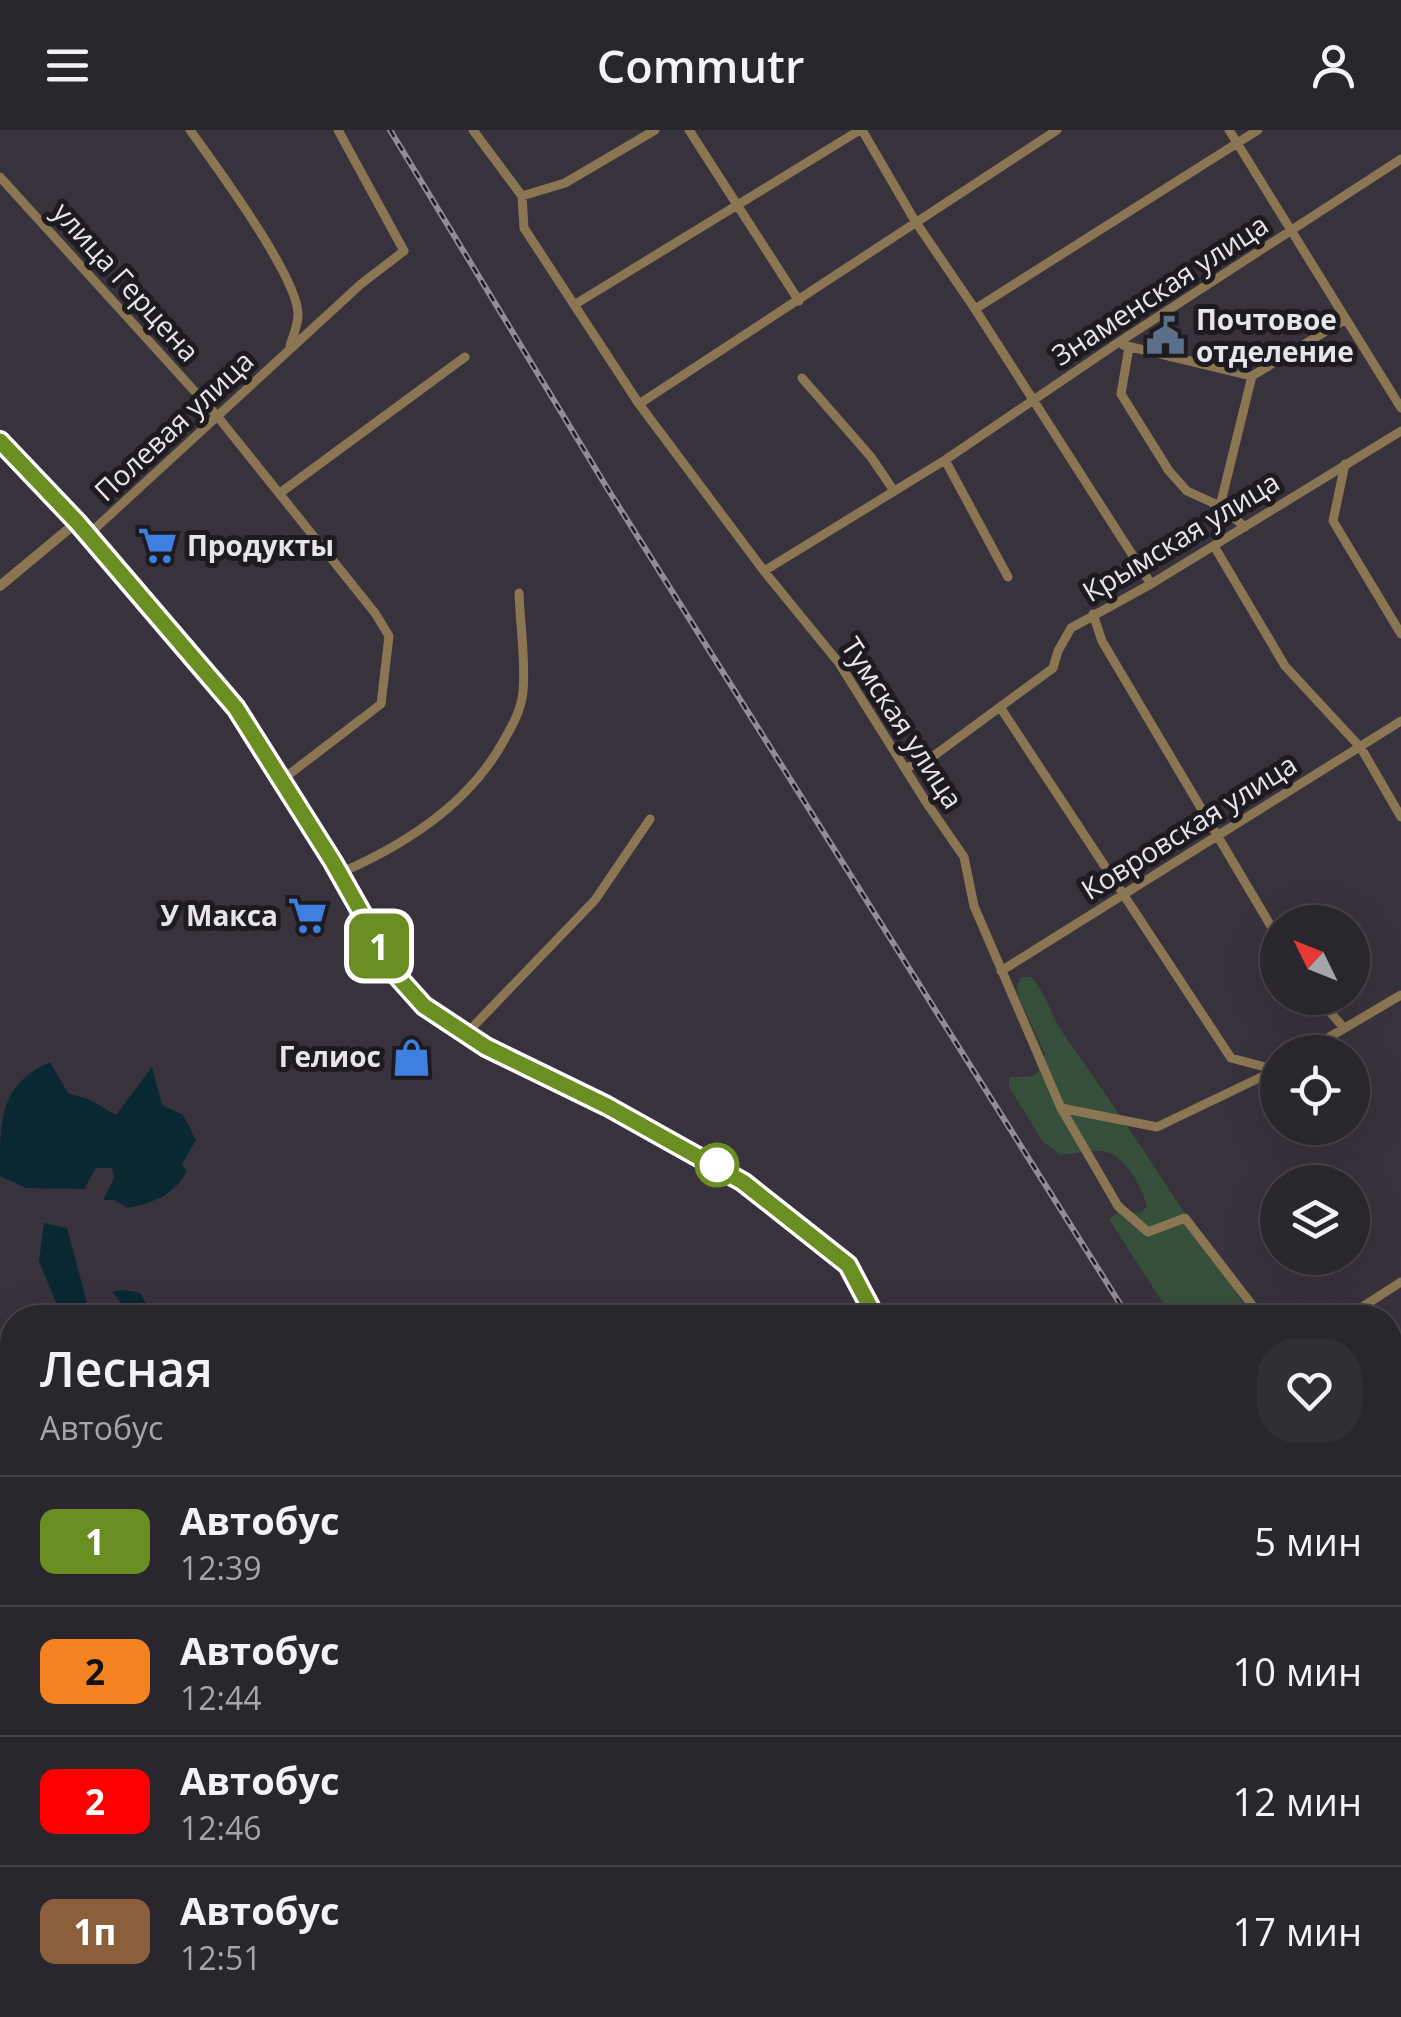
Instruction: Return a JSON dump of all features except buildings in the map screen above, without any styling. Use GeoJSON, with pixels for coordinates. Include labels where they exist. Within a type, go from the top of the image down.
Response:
{"type":"FeatureCollection","features":[{"type":"Feature","properties":{"kind":"main road"},"geometry":{"type":"LineString","coordinates":[[0,441],[77,522],[236,708],[283,779],[398,977],[424,1006],[466,1034],[743,1182],[848,1265],[869,1305]]}},
{"type":"Feature","properties":{"kind":"street"},"geometry":{"type":"LineString","coordinates":[[190,130],[252,218],[292,294],[298,313],[290,349]]}},
{"type":"Feature","properties":{"kind":"street","name":"Полевая улица"},"geometry":{"type":"LineString","coordinates":[[88,535],[361,284],[404,251],[338,130]]}},
{"type":"Feature","properties":{"kind":"street","name":"Тумская улица"},"geometry":{"type":"LineString","coordinates":[[473,130],[522,196],[524,228],[639,404],[764,571],[840,663],[964,856],[974,906],[1000,971],[1061,1108],[1118,1206],[1148,1232],[1185,1218],[1252,1305]]}},
{"type":"Feature","properties":{"kind":"street"},"geometry":{"type":"LineString","coordinates":[[522,196],[565,183],[656,130]]}},
{"type":"Feature","properties":{"kind":"street"},"geometry":{"type":"LineString","coordinates":[[689,130],[799,301]]}},
{"type":"Feature","properties":{"kind":"street"},"geometry":{"type":"LineString","coordinates":[[574,304],[861,130],[1151,584]]}},
{"type":"Feature","properties":{"kind":"street"},"geometry":{"type":"LineString","coordinates":[[639,404],[799,301],[1044,133],[1057,130]]}},
{"type":"Feature","properties":{"kind":"street"},"geometry":{"type":"LineString","coordinates":[[1229,130],[1401,408]]}},
{"type":"Feature","properties":{"kind":"street"},"geometry":{"type":"LineString","coordinates":[[975,308],[1258,130]]}},
{"type":"Feature","properties":{"kind":"street","name":"Знаменская улица"},"geometry":{"type":"LineString","coordinates":[[764,571],[1034,402],[1401,158]]}},
{"type":"Feature","properties":{"kind":"street","name":"улица Герцена"},"geometry":{"type":"LineString","coordinates":[[0,177],[218,418],[375,613],[389,636],[381,704],[283,779]]}},
{"type":"Feature","properties":{"kind":"street"},"geometry":{"type":"LineString","coordinates":[[1220,506],[1252,376],[1346,319]]}},
{"type":"Feature","properties":{"kind":"street"},"geometry":{"type":"LineString","coordinates":[[1116,344],[1252,376]]}},
{"type":"Feature","properties":{"kind":"street"},"geometry":{"type":"LineString","coordinates":[[1129,347],[1121,394],[1169,472],[1188,492],[1220,506],[1245,526]]}},
{"type":"Feature","properties":{"kind":"street"},"geometry":{"type":"LineString","coordinates":[[280,494],[465,357]]}},
{"type":"Feature","properties":{"kind":"street"},"geometry":{"type":"LineString","coordinates":[[802,378],[871,457],[894,491]]}},
{"type":"Feature","properties":{"kind":"street","name":"Крымская улица"},"geometry":{"type":"LineString","coordinates":[[906,768],[932,757],[1053,668],[1072,628],[1092,614],[1151,584],[1401,431]]}},
{"type":"Feature","properties":{"kind":"street"},"geometry":{"type":"LineString","coordinates":[[944,460],[1008,577]]}},
{"type":"Feature","properties":{"kind":"street"},"geometry":{"type":"LineString","coordinates":[[1346,464],[1332,521],[1401,634]]}},
{"type":"Feature","properties":{"kind":"street","name":"Полевая улица"},"geometry":{"type":"LineString","coordinates":[[0,586],[77,522]]}},
{"type":"Feature","properties":{"kind":"street"},"geometry":{"type":"LineString","coordinates":[[1214,546],[1285,666],[1360,748],[1401,816]]}},
{"type":"Feature","properties":{"kind":"street"},"geometry":{"type":"LineString","coordinates":[[340,874],[433,822],[478,780],[497,753],[517,717],[523,692],[519,593]]}},
{"type":"Feature","properties":{"kind":"street"},"geometry":{"type":"LineString","coordinates":[[1092,614],[1102,641],[1260,908]]}},
{"type":"Feature","properties":{"kind":"street"},"geometry":{"type":"LineString","coordinates":[[1000,707],[1231,1058],[1260,1066]]}},
{"type":"Feature","properties":{"kind":"street","name":"Ковровская улица"},"geometry":{"type":"LineString","coordinates":[[1000,971],[1401,721]]}},
{"type":"Feature","properties":{"kind":"street"},"geometry":{"type":"LineString","coordinates":[[466,1034],[584,912],[650,819]]}},
{"type":"Feature","properties":{"kind":"street"},"geometry":{"type":"LineString","coordinates":[[1332,1035],[1401,996]]}},
{"type":"Feature","properties":{"kind":"street"},"geometry":{"type":"LineString","coordinates":[[1333,1015],[1344,1028]]}},
{"type":"Feature","properties":{"kind":"street"},"geometry":{"type":"LineString","coordinates":[[1061,1108],[1157,1127],[1260,1078]]}},
{"type":"Feature","properties":{"kind":"street"},"geometry":{"type":"LineString","coordinates":[[1365,1305],[1401,1282]]}},
{"type":"Feature","properties":{"kind":"green space"},"geometry":{"type":"Polygon","coordinates":[[[1021,977],[1031,977],[1036,983],[1060,1029],[1244,1305],[1164,1305],[1109,1219],[1118,1212],[1140,1213],[1147,1207],[1131,1173],[1110,1153],[1061,1155],[1043,1142],[1009,1087],[1009,1077],[1038,1073],[1045,1054],[1017,986],[1021,977]]]}},
{"type":"Feature","properties":{"kind":"water"},"geometry":{"type":"Polygon","coordinates":[[[50,1062],[68,1093],[116,1115],[152,1067],[162,1105],[183,1115],[196,1140],[182,1164],[187,1171],[170,1192],[128,1208],[114,1200],[103,1200],[114,1178],[112,1168],[96,1168],[84,1189],[26,1188],[0,1176],[6,1106],[21,1081],[50,1062]]]}},
{"type":"Feature","properties":{"kind":"water"},"geometry":{"type":"Polygon","coordinates":[[[44,1223],[67,1228],[86,1305],[57,1305],[39,1261],[44,1223]]]}},
{"type":"Feature","properties":{"kind":"water"},"geometry":{"type":"Polygon","coordinates":[[[112,1292],[140,1293],[147,1305],[123,1305],[112,1292]]]}},
{"type":"Feature","properties":{"kind":"railway"},"geometry":{"type":"LineString","coordinates":[[390,130],[609,491],[1121,1305]]}},
{"type":"Feature","properties":{"kind":"bus line","name":"1"},"geometry":{"type":"LineString","coordinates":[[0,441],[77,522],[236,708],[274,764],[398,977],[424,1006],[486,1047],[607,1106],[743,1182],[835,1252],[856,1276],[870,1305]]}},
{"type":"Feature","properties":{"kind":"place","name":"Почтовое отделение"},"geometry":{"type":"Point","coordinates":[1166,336]}},
{"type":"Feature","properties":{"kind":"place","name":"Продукты"},"geometry":{"type":"Point","coordinates":[157,546]}},
{"type":"Feature","properties":{"kind":"place","name":"У Макса"},"geometry":{"type":"Point","coordinates":[308,916]}},
{"type":"Feature","properties":{"kind":"place","name":"Гелиос"},"geometry":{"type":"Point","coordinates":[411,1057]}}]}
